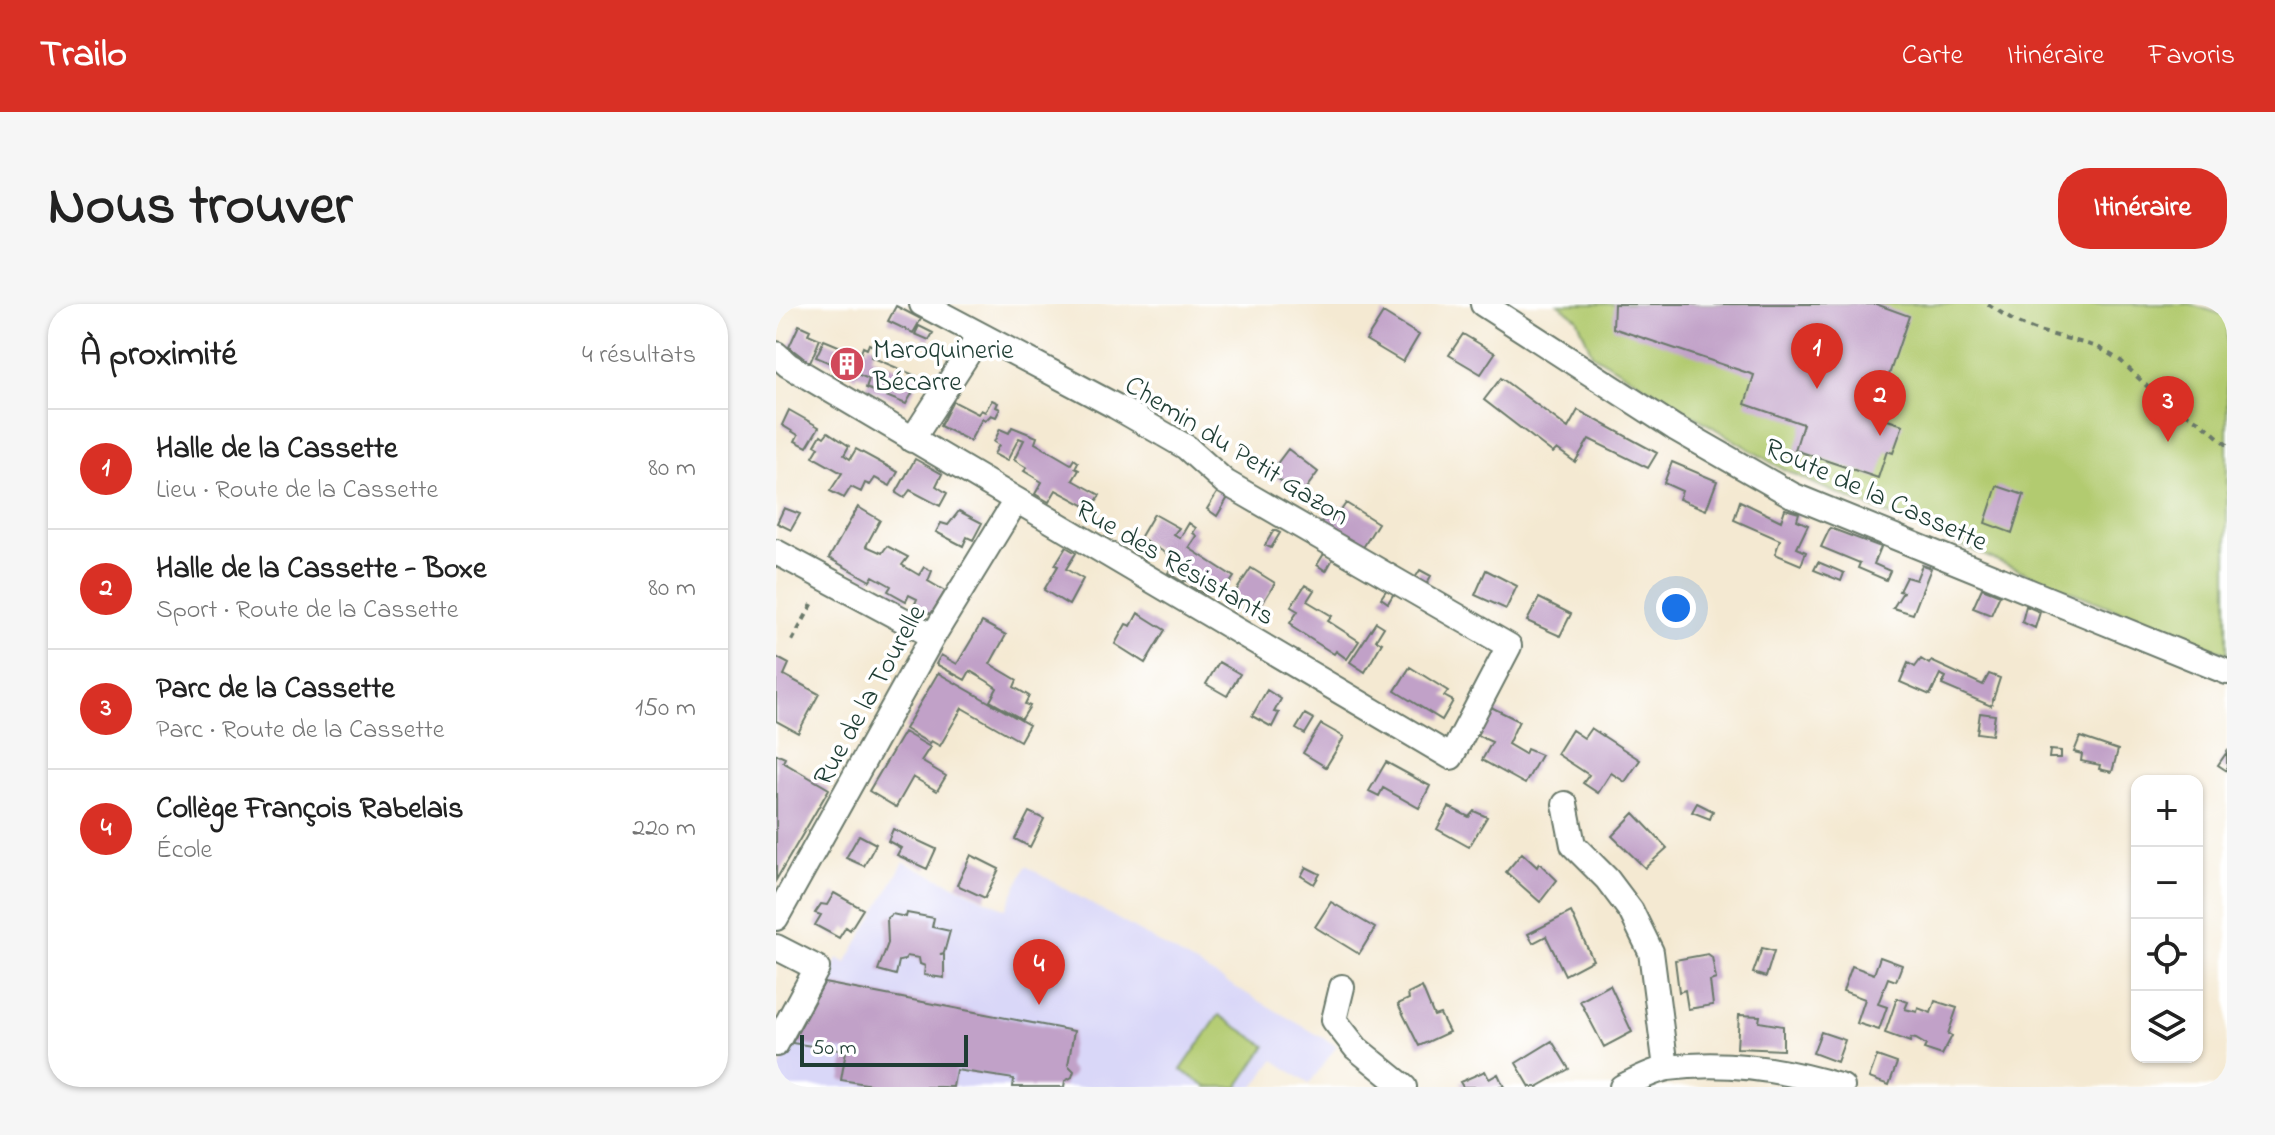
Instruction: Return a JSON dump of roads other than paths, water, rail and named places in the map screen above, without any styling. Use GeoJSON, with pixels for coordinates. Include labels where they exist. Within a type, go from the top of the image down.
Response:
{"type":"FeatureCollection","features":[{"type":"Feature","properties":{"kind":"street","name":"Chemin du Petit Gazon"},"geometry":{"type":"LineString","coordinates":[[922,304],[1186,447],[1225,482],[1509,646],[1504,655]]}},
{"type":"Feature","properties":{"kind":"street","name":"Route de la Cassette"},"geometry":{"type":"LineString","coordinates":[[1483,304],[1675,428],[1792,495],[2227,672]]}},
{"type":"Feature","properties":{"kind":"street"},"geometry":{"type":"LineString","coordinates":[[912,440],[980,335]]}},
{"type":"Feature","properties":{"kind":"street","name":"Rue des Résistants"},"geometry":{"type":"LineString","coordinates":[[776,354],[788,365],[1015,502],[1451,757],[1504,655]]}},
{"type":"Feature","properties":{"kind":"street","name":"Rue de la Tourelle"},"geometry":{"type":"LineString","coordinates":[[776,918],[933,636],[1015,502]]}},
{"type":"Feature","properties":{"kind":"street"},"geometry":{"type":"LineString","coordinates":[[776,552],[933,636]]}},
{"type":"Feature","properties":{"kind":"street"},"geometry":{"type":"LineString","coordinates":[[1565,804],[1573,845],[1607,879],[1631,911],[1651,952],[1666,1068]]}},
{"type":"Feature","properties":{"kind":"street"},"geometry":{"type":"LineString","coordinates":[[776,947],[817,968],[776,1044]]}},
{"type":"Feature","properties":{"kind":"street"},"geometry":{"type":"LineString","coordinates":[[1342,987],[1334,1020],[1356,1048],[1404,1087]]}},
{"type":"Feature","properties":{"kind":"street"},"geometry":{"type":"LineString","coordinates":[[1622,1087],[1666,1068],[1732,1066],[1801,1075],[1842,1087]]}},
{"type":"Feature","properties":{"kind":"place","name":"Maroquinerie Bécarre"},"geometry":{"type":"Point","coordinates":[847,364]}},
{"type":"Feature","properties":{"kind":"place","name":"Halle de la Cassette"},"geometry":{"type":"Point","coordinates":[1817,389]}},
{"type":"Feature","properties":{"kind":"place","name":"Halle de la Cassette - Boxe"},"geometry":{"type":"Point","coordinates":[1880,436]}},
{"type":"Feature","properties":{"kind":"place","name":"Parc de la Cassette"},"geometry":{"type":"Point","coordinates":[2168,442]}},
{"type":"Feature","properties":{"kind":"place","name":"Collège François Rabelais"},"geometry":{"type":"Point","coordinates":[1039,1005]}}]}
